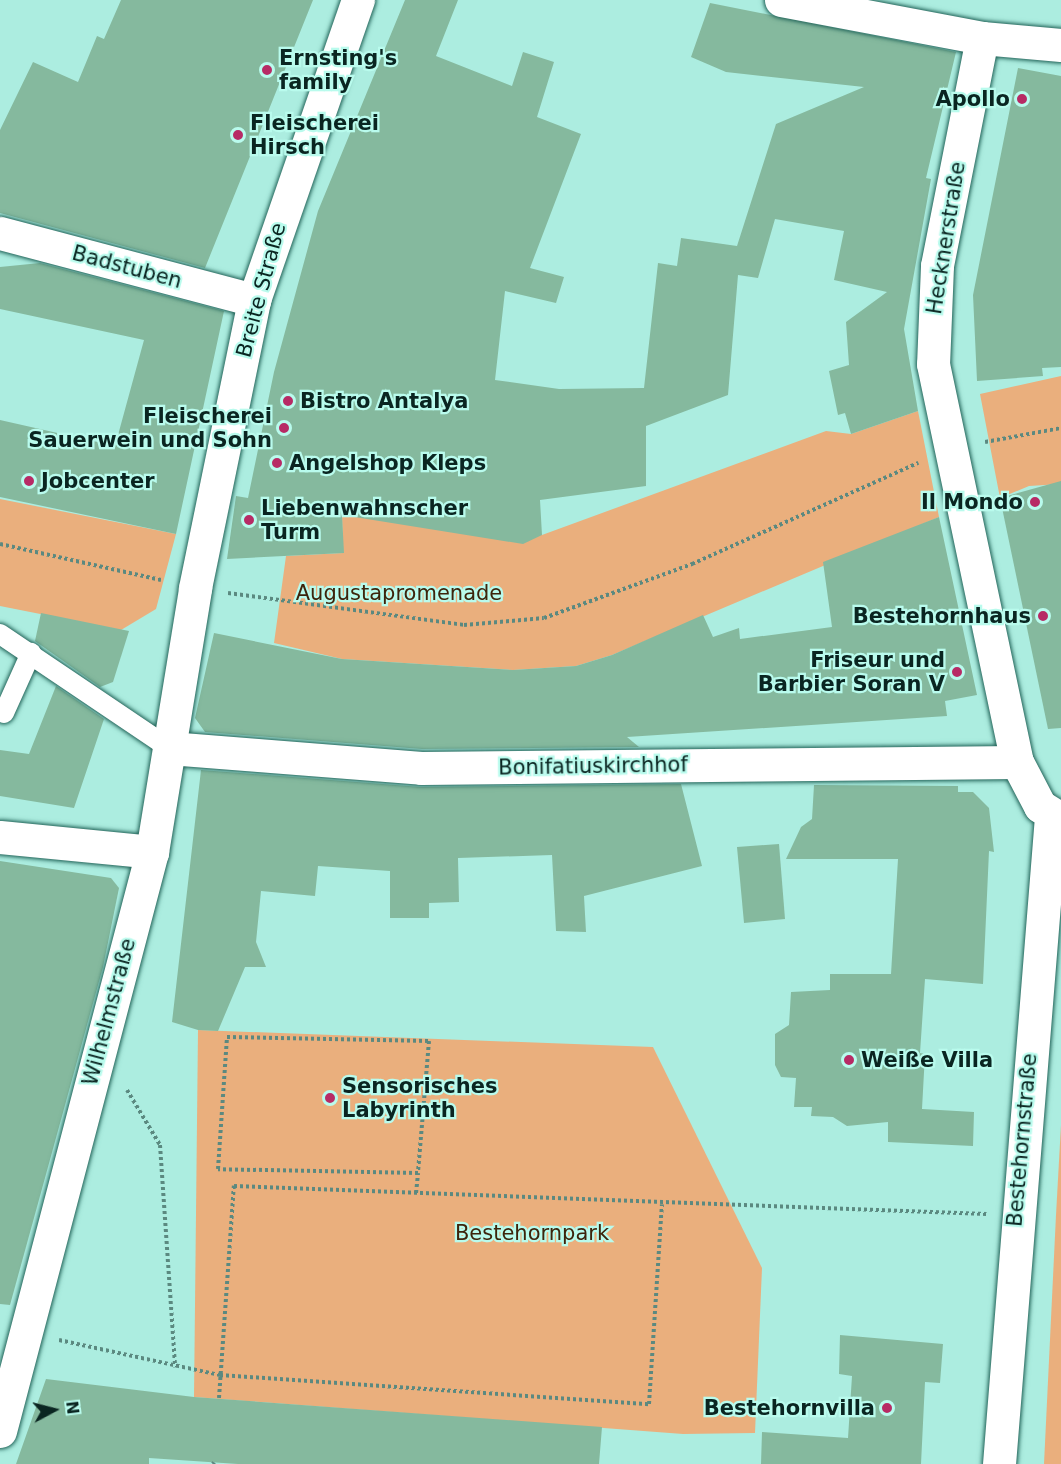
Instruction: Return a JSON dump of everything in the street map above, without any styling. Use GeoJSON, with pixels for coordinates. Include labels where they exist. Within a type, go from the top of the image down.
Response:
{"type":"FeatureCollection","features":[{"type":"Feature","properties":{"kind":"street","name":"Breite Straße"},"geometry":{"type":"LineString","coordinates":[[195,588],[254,300],[358,0]]}},
{"type":"Feature","properties":{"kind":"street"},"geometry":{"type":"LineString","coordinates":[[781,0],[982,38],[1061,45]]}},
{"type":"Feature","properties":{"kind":"street","name":"Hecknerstraße"},"geometry":{"type":"LineString","coordinates":[[982,38],[931,314],[933,364],[1017,762],[1028,790],[1056,817]]}},
{"type":"Feature","properties":{"kind":"street","name":"Badstuben"},"geometry":{"type":"LineString","coordinates":[[0,233],[254,300]]}},
{"type":"Feature","properties":{"kind":"street","name":"Wilhelmstraße"},"geometry":{"type":"LineString","coordinates":[[0,1431],[23,1332],[152,852],[195,588]]}},
{"type":"Feature","properties":{"kind":"street","name":"Bonifatiuskirchhof"},"geometry":{"type":"LineString","coordinates":[[169,748],[421,768],[1017,762]]}},
{"type":"Feature","properties":{"kind":"street","name":"Bestehornstraße"},"geometry":{"type":"LineString","coordinates":[[999,1464],[1015,1215],[1056,817]]}},
{"type":"Feature","properties":{"kind":"street"},"geometry":{"type":"LineString","coordinates":[[0,837],[152,852]]}},
{"type":"Feature","properties":{"kind":"lane"},"geometry":{"type":"LineString","coordinates":[[0,634],[169,748]]}},
{"type":"Feature","properties":{"kind":"lane"},"geometry":{"type":"LineString","coordinates":[[4,713],[31,653]]}},
{"type":"Feature","properties":{"kind":"path"},"geometry":{"type":"LineString","coordinates":[[0,544],[195,588],[464,625],[544,618],[692,564],[952,448],[1061,428]]}},
{"type":"Feature","properties":{"kind":"path"},"geometry":{"type":"LineString","coordinates":[[416,1193],[418,1173],[429,1041],[227,1037],[218,1169],[418,1173]]}},
{"type":"Feature","properties":{"kind":"path"},"geometry":{"type":"LineString","coordinates":[[100,1046],[160,1145],[175,1366]]}},
{"type":"Feature","properties":{"kind":"path"},"geometry":{"type":"LineString","coordinates":[[219,1398],[234,1186],[662,1204],[1015,1215]]}},
{"type":"Feature","properties":{"kind":"path"},"geometry":{"type":"LineString","coordinates":[[23,1332],[220,1375],[649,1404],[662,1204]]}},
{"type":"Feature","properties":{"kind":"green space"},"geometry":{"type":"Polygon","coordinates":[[[1061,376],[1061,484],[1029,486],[1000,498],[980,394],[1061,376]]]}},
{"type":"Feature","properties":{"kind":"green space","name":"Augustapromenade"},"geometry":{"type":"Polygon","coordinates":[[[918,411],[939,517],[612,655],[576,666],[513,670],[342,659],[274,643],[286,556],[343,553],[342,515],[542,535],[826,431],[851,434],[918,411]]]}},
{"type":"Feature","properties":{"kind":"green space"},"geometry":{"type":"Polygon","coordinates":[[[0,499],[176,534],[156,609],[121,630],[0,606],[0,499]]]}},
{"type":"Feature","properties":{"kind":"green space","name":"Bestehornpark"},"geometry":{"type":"Polygon","coordinates":[[[198,1030],[653,1047],[762,1268],[755,1433],[683,1434],[194,1397],[198,1030]]]}},
{"type":"Feature","properties":{"kind":"green space"},"geometry":{"type":"Polygon","coordinates":[[[1061,1125],[1061,1464],[1044,1464],[1056,1215],[1061,1125]]]}},
{"type":"Feature","properties":{"kind":"building"},"geometry":{"type":"Polygon","coordinates":[[[121,0],[313,0],[205,268],[0,213],[0,130],[33,62],[78,82],[97,36],[104,39],[121,0]]]}},
{"type":"Feature","properties":{"kind":"building"},"geometry":{"type":"Polygon","coordinates":[[[405,0],[458,0],[436,56],[512,86],[523,52],[554,62],[537,117],[581,134],[530,268],[564,277],[556,303],[505,291],[495,380],[559,389],[644,388],[658,263],[677,266],[681,238],[737,246],[776,124],[864,87],[726,72],[691,57],[710,3],[956,52],[926,178],[931,179],[904,329],[918,411],[851,434],[845,413],[838,415],[829,371],[849,365],[846,322],[887,292],[834,280],[844,231],[775,219],[758,278],[738,275],[728,395],[646,426],[646,486],[540,500],[542,535],[523,544],[342,515],[344,553],[227,559],[236,496],[248,498],[274,372],[318,211],[405,0]]]}},
{"type":"Feature","properties":{"kind":"building"},"geometry":{"type":"Polygon","coordinates":[[[1018,68],[1061,76],[1061,367],[1042,368],[1043,376],[977,381],[973,295],[1018,68]]]}},
{"type":"Feature","properties":{"kind":"building"},"geometry":{"type":"Polygon","coordinates":[[[40,263],[224,311],[176,534],[0,497],[0,420],[115,446],[144,340],[0,309],[0,267],[40,263]]]}},
{"type":"Feature","properties":{"kind":"building","name":"Bestehornhaus"},"geometry":{"type":"Polygon","coordinates":[[[1061,481],[1061,728],[1048,729],[1000,498],[1061,481]]]}},
{"type":"Feature","properties":{"kind":"building"},"geometry":{"type":"Polygon","coordinates":[[[939,517],[977,695],[945,701],[947,716],[627,737],[639,747],[422,749],[205,732],[195,718],[214,633],[342,659],[513,670],[576,666],[612,655],[703,615],[713,637],[739,628],[740,639],[832,627],[823,562],[939,517]]]}},
{"type":"Feature","properties":{"kind":"building"},"geometry":{"type":"Polygon","coordinates":[[[41,613],[129,631],[113,682],[100,687],[35,641],[41,613]]]}},
{"type":"Feature","properties":{"kind":"building"},"geometry":{"type":"Polygon","coordinates":[[[56,686],[104,719],[74,808],[0,796],[0,750],[29,754],[56,686]]]}},
{"type":"Feature","properties":{"kind":"building"},"geometry":{"type":"Polygon","coordinates":[[[201,770],[421,787],[681,784],[702,866],[584,896],[586,932],[556,931],[552,855],[458,858],[459,902],[429,903],[429,918],[390,918],[390,871],[318,866],[315,896],[261,891],[256,942],[266,967],[245,967],[218,1031],[198,1030],[172,1022],[201,770]]]}},
{"type":"Feature","properties":{"kind":"building"},"geometry":{"type":"Polygon","coordinates":[[[814,785],[958,786],[958,792],[973,792],[989,808],[994,852],[989,851],[983,984],[925,979],[920,1053],[925,1054],[922,1109],[974,1112],[973,1146],[888,1142],[888,1122],[847,1126],[833,1117],[811,1116],[812,1107],[794,1107],[796,1078],[781,1077],[775,1065],[775,1034],[789,1025],[791,992],[830,990],[830,974],[891,974],[898,859],[786,859],[801,827],[812,819],[814,785]]]}},
{"type":"Feature","properties":{"kind":"building"},"geometry":{"type":"Polygon","coordinates":[[[779,844],[785,919],[744,923],[737,847],[779,844]]]}},
{"type":"Feature","properties":{"kind":"building"},"geometry":{"type":"Polygon","coordinates":[[[0,861],[111,878],[119,888],[103,967],[10,1305],[0,1304],[0,861]]]}},
{"type":"Feature","properties":{"kind":"building","name":"Bestehornvilla"},"geometry":{"type":"Polygon","coordinates":[[[840,1335],[943,1344],[940,1383],[925,1382],[921,1464],[761,1464],[762,1432],[848,1438],[852,1376],[839,1374],[840,1335]]]}},
{"type":"Feature","properties":{"kind":"building"},"geometry":{"type":"Polygon","coordinates":[[[46,1379],[194,1397],[602,1427],[599,1464],[238,1464],[149,1458],[149,1464],[16,1464],[46,1379]]]}},
{"type":"Feature","properties":{"kind":"place","name":"Ernsting's family"},"geometry":{"type":"Point","coordinates":[267,70]}},
{"type":"Feature","properties":{"kind":"place","name":"Apollo"},"geometry":{"type":"Point","coordinates":[1022,99]}},
{"type":"Feature","properties":{"kind":"place","name":"Fleischerei Hirsch"},"geometry":{"type":"Point","coordinates":[238,135]}},
{"type":"Feature","properties":{"kind":"place","name":"Bistro Antalya"},"geometry":{"type":"Point","coordinates":[288,401]}},
{"type":"Feature","properties":{"kind":"place","name":"Fleischerei Sauerwein und Sohn"},"geometry":{"type":"Point","coordinates":[284,428]}},
{"type":"Feature","properties":{"kind":"place","name":"Angelshop Kleps"},"geometry":{"type":"Point","coordinates":[277,463]}},
{"type":"Feature","properties":{"kind":"place","name":"Jobcenter"},"geometry":{"type":"Point","coordinates":[29,481]}},
{"type":"Feature","properties":{"kind":"place","name":"Il Mondo"},"geometry":{"type":"Point","coordinates":[1035,502]}},
{"type":"Feature","properties":{"kind":"place","name":"Liebenwahnscher Turm"},"geometry":{"type":"Point","coordinates":[249,520]}},
{"type":"Feature","properties":{"kind":"place","name":"Bestehornhaus"},"geometry":{"type":"Point","coordinates":[1043,616]}},
{"type":"Feature","properties":{"kind":"place","name":"Friseur und Barbier Soran V"},"geometry":{"type":"Point","coordinates":[957,672]}},
{"type":"Feature","properties":{"kind":"place","name":"Weiße Villa"},"geometry":{"type":"Point","coordinates":[849,1060]}},
{"type":"Feature","properties":{"kind":"place","name":"Sensorisches Labyrinth"},"geometry":{"type":"Point","coordinates":[330,1098]}},
{"type":"Feature","properties":{"kind":"place","name":"Bestehornvilla"},"geometry":{"type":"Point","coordinates":[887,1408]}}]}
